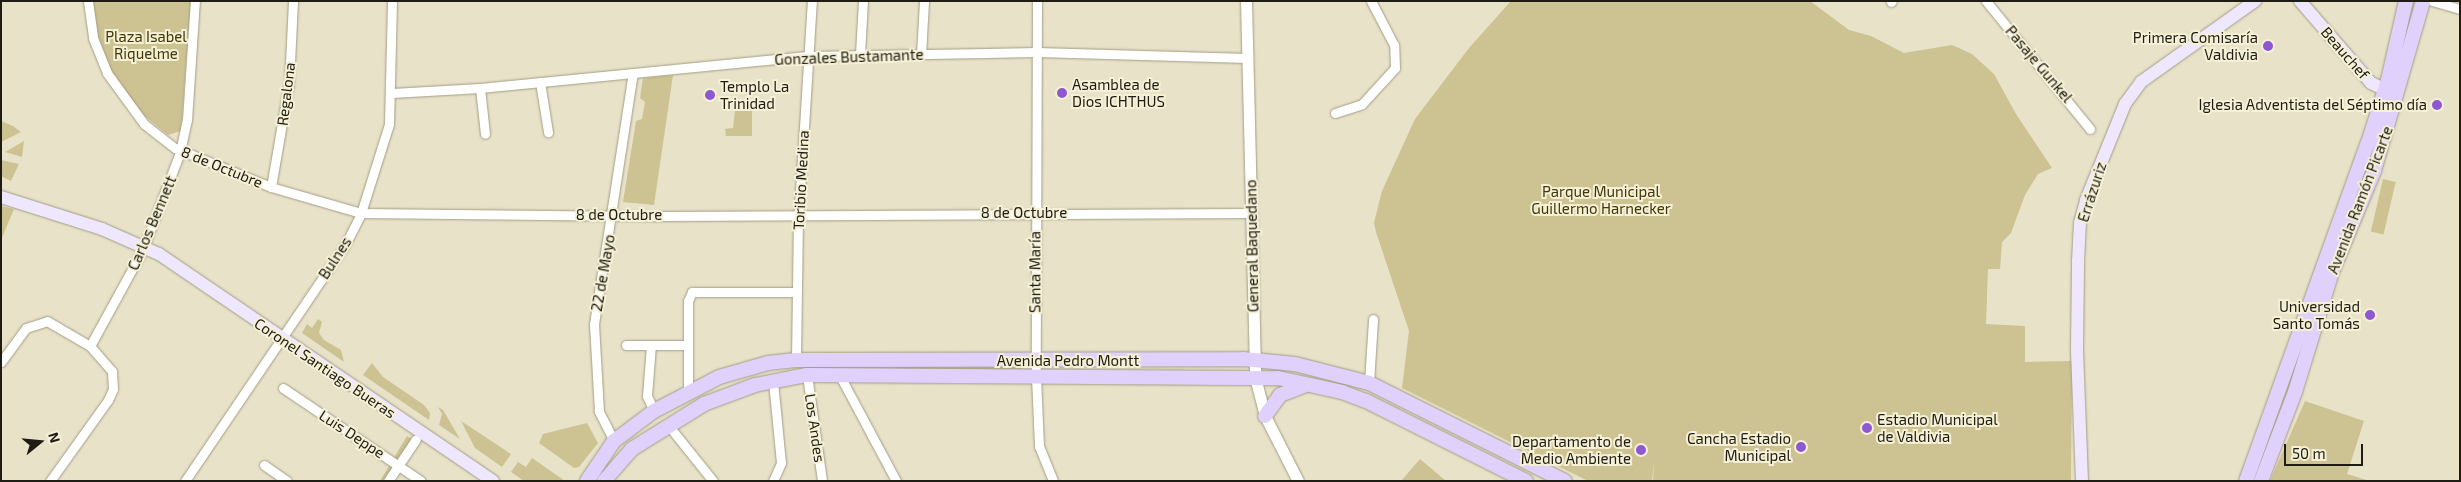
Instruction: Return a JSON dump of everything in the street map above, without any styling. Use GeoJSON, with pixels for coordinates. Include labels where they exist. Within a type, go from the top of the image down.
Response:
{"type":"FeatureCollection","features":[{"type":"Feature","properties":{"kind":"main road","name":"Errázuriz"},"geometry":{"type":"LineString","coordinates":[[2082,481],[2077,348],[2078,261],[2080,223],[2086,200],[2125,104],[2141,82],[2255,1]]}},
{"type":"Feature","properties":{"kind":"main road","name":"Avenida Ramón Picarte"},"geometry":{"type":"LineString","coordinates":[[2261,481],[2295,392],[2332,272],[2374,170],[2406,1]]}},
{"type":"Feature","properties":{"kind":"main road","name":"Avenida Ramón Picarte"},"geometry":{"type":"LineString","coordinates":[[2246,481],[2423,1]]}},
{"type":"Feature","properties":{"kind":"main road","name":"Beauchef"},"geometry":{"type":"LineString","coordinates":[[2301,2],[2371,83],[2390,93]]}},
{"type":"Feature","properties":{"kind":"main road"},"geometry":{"type":"LineString","coordinates":[[1,197],[102,228],[143,249]]}},
{"type":"Feature","properties":{"kind":"main road","name":"Coronel Santiago Bueras"},"geometry":{"type":"LineString","coordinates":[[143,249],[279,341],[478,481]]}},
{"type":"Feature","properties":{"kind":"main road","name":"Coronel Santiago Bueras"},"geometry":{"type":"LineString","coordinates":[[279,341],[492,481]]}},
{"type":"Feature","properties":{"kind":"main road","name":"Avenida Pedro Montt"},"geometry":{"type":"LineString","coordinates":[[588,481],[614,440],[654,410],[688,391],[736,371],[796,360],[1255,360],[1295,364],[1369,383],[1565,481]]}},
{"type":"Feature","properties":{"kind":"main road"},"geometry":{"type":"LineString","coordinates":[[840,376],[841,360]]}},
{"type":"Feature","properties":{"kind":"main road","name":"Avenida Pedro Montt"},"geometry":{"type":"LineString","coordinates":[[604,481],[632,449],[668,425],[718,397],[773,381],[807,376],[840,376],[1255,377],[1309,383],[1366,401],[1526,481]]}},
{"type":"Feature","properties":{"kind":"main road"},"geometry":{"type":"LineString","coordinates":[[1265,416],[1280,395],[1309,383]]}},
{"type":"Feature","properties":{"kind":"street","name":"8 de Octubre"},"geometry":{"type":"LineString","coordinates":[[88,1],[93,38],[107,73],[144,124],[180,152],[271,187],[361,213],[613,216],[1251,212]]}},
{"type":"Feature","properties":{"kind":"street","name":"Carlos Bennett"},"geometry":{"type":"LineString","coordinates":[[90,346],[143,249],[180,152],[187,120],[195,1]]}},
{"type":"Feature","properties":{"kind":"street","name":"Regalona"},"geometry":{"type":"LineString","coordinates":[[271,187],[289,83],[293,1]]}},
{"type":"Feature","properties":{"kind":"street","name":"Bulnes"},"geometry":{"type":"LineString","coordinates":[[185,481],[345,245],[361,213],[389,124],[392,93],[392,1]]}},
{"type":"Feature","properties":{"kind":"street","name":"Toribio Medina"},"geometry":{"type":"LineString","coordinates":[[796,360],[799,214],[812,1]]}},
{"type":"Feature","properties":{"kind":"street"},"geometry":{"type":"LineString","coordinates":[[860,54],[863,1]]}},
{"type":"Feature","properties":{"kind":"street"},"geometry":{"type":"LineString","coordinates":[[921,55],[924,1]]}},
{"type":"Feature","properties":{"kind":"street","name":"Santa María"},"geometry":{"type":"LineString","coordinates":[[1037,1],[1036,377],[1039,446],[1052,481]]}},
{"type":"Feature","properties":{"kind":"street","name":"General Baquedano"},"geometry":{"type":"LineString","coordinates":[[1246,1],[1255,377],[1265,416],[1298,481]]}},
{"type":"Feature","properties":{"kind":"street"},"geometry":{"type":"LineString","coordinates":[[1335,113],[1362,104],[1395,68],[1394,45],[1371,1]]}},
{"type":"Feature","properties":{"kind":"street","name":"Pasaje Gunkel"},"geometry":{"type":"LineString","coordinates":[[1986,1],[2090,129]]}},
{"type":"Feature","properties":{"kind":"street"},"geometry":{"type":"LineString","coordinates":[[2432,1],[2460,9]]}},
{"type":"Feature","properties":{"kind":"street","name":"Gonzales Bustamante"},"geometry":{"type":"LineString","coordinates":[[392,93],[480,88],[809,56],[1037,52],[1248,58]]}},
{"type":"Feature","properties":{"kind":"street","name":"22 de Mayo"},"geometry":{"type":"LineString","coordinates":[[614,440],[599,411],[594,324],[597,293],[613,216],[633,73]]}},
{"type":"Feature","properties":{"kind":"street"},"geometry":{"type":"LineString","coordinates":[[540,82],[548,132]]}},
{"type":"Feature","properties":{"kind":"street"},"geometry":{"type":"LineString","coordinates":[[480,88],[486,134]]}},
{"type":"Feature","properties":{"kind":"street"},"geometry":{"type":"LineString","coordinates":[[688,391],[688,301],[692,292],[796,292]]}},
{"type":"Feature","properties":{"kind":"street"},"geometry":{"type":"LineString","coordinates":[[1369,383],[1373,319]]}},
{"type":"Feature","properties":{"kind":"street"},"geometry":{"type":"LineString","coordinates":[[1,362],[23,332],[41,322],[53,322],[90,346],[112,372],[111,395],[50,481]]}},
{"type":"Feature","properties":{"kind":"street"},"geometry":{"type":"LineString","coordinates":[[626,345],[688,345]]}},
{"type":"Feature","properties":{"kind":"street"},"geometry":{"type":"LineString","coordinates":[[651,345],[647,396],[654,410]]}},
{"type":"Feature","properties":{"kind":"street","name":"Los Andes"},"geometry":{"type":"LineString","coordinates":[[807,376],[822,481]]}},
{"type":"Feature","properties":{"kind":"street"},"geometry":{"type":"LineString","coordinates":[[840,376],[896,481]]}},
{"type":"Feature","properties":{"kind":"street"},"geometry":{"type":"LineString","coordinates":[[773,381],[781,463],[773,481]]}},
{"type":"Feature","properties":{"kind":"street","name":"Luis Deppe"},"geometry":{"type":"LineString","coordinates":[[283,388],[420,481]]}},
{"type":"Feature","properties":{"kind":"street"},"geometry":{"type":"LineString","coordinates":[[668,425],[713,481]]}},
{"type":"Feature","properties":{"kind":"street"},"geometry":{"type":"LineString","coordinates":[[388,481],[416,439]]}},
{"type":"Feature","properties":{"kind":"street"},"geometry":{"type":"LineString","coordinates":[[264,465],[287,481]]}},
{"type":"Feature","properties":{"kind":"green space","name":"Plaza Isabel Riquelme"},"geometry":{"type":"Polygon","coordinates":[[[92,1],[191,1],[181,131],[168,135],[142,114],[126,95],[111,71],[98,41],[92,1]]]}},
{"type":"Feature","properties":{"kind":"green space","name":"Parque Municipal Guillermo Harnecker"},"geometry":{"type":"Polygon","coordinates":[[[1511,1],[1810,1],[1849,30],[1871,36],[1904,53],[1952,45],[1972,54],[1994,74],[2016,114],[2052,168],[2038,174],[2025,195],[2011,233],[2002,242],[2000,269],[1988,269],[1986,324],[2025,326],[2025,362],[2072,361],[2071,481],[1653,481],[1654,461],[1652,481],[1588,481],[1402,388],[1409,331],[1374,223],[1382,191],[1415,119],[1469,48],[1511,1]]]}},
{"type":"Feature","properties":{"kind":"green space"},"geometry":{"type":"Polygon","coordinates":[[[673,75],[654,205],[623,202],[636,121],[642,119],[645,102],[640,98],[643,78],[673,75]]]}},
{"type":"Feature","properties":{"kind":"green space"},"geometry":{"type":"Polygon","coordinates":[[[735,111],[752,111],[752,136],[726,136],[725,129],[733,128],[735,111]]]}},
{"type":"Feature","properties":{"kind":"green space"},"geometry":{"type":"Polygon","coordinates":[[[1,121],[13,126],[21,132],[1,142],[1,121]]]}},
{"type":"Feature","properties":{"kind":"green space"},"geometry":{"type":"Polygon","coordinates":[[[24,141],[22,157],[5,152],[24,141]]]}},
{"type":"Feature","properties":{"kind":"green space"},"geometry":{"type":"Polygon","coordinates":[[[1,160],[19,164],[11,181],[1,176],[1,160]]]}},
{"type":"Feature","properties":{"kind":"green space"},"geometry":{"type":"Polygon","coordinates":[[[2383,179],[2396,182],[2384,235],[2371,232],[2383,179]]]}},
{"type":"Feature","properties":{"kind":"green space"},"geometry":{"type":"Polygon","coordinates":[[[1,206],[14,209],[1,240],[1,206]]]}},
{"type":"Feature","properties":{"kind":"green space"},"geometry":{"type":"Polygon","coordinates":[[[318,319],[322,322],[319,333],[324,340],[341,350],[344,362],[302,333],[307,324],[312,328],[318,319]]]}},
{"type":"Feature","properties":{"kind":"green space"},"geometry":{"type":"Polygon","coordinates":[[[372,363],[383,377],[424,405],[430,413],[429,420],[363,375],[372,363]]]}},
{"type":"Feature","properties":{"kind":"green space"},"geometry":{"type":"Polygon","coordinates":[[[1022,364],[1022,370],[885,370],[909,365],[1022,364]]]}},
{"type":"Feature","properties":{"kind":"green space"},"geometry":{"type":"Polygon","coordinates":[[[2305,401],[2364,421],[2347,474],[2370,481],[2270,481],[2305,401]]]}},
{"type":"Feature","properties":{"kind":"green space"},"geometry":{"type":"Polygon","coordinates":[[[438,407],[443,410],[460,439],[439,425],[442,414],[438,407]]]}},
{"type":"Feature","properties":{"kind":"green space"},"geometry":{"type":"Polygon","coordinates":[[[461,421],[511,454],[502,467],[475,448],[461,421]]]}},
{"type":"Feature","properties":{"kind":"green space"},"geometry":{"type":"Polygon","coordinates":[[[587,423],[598,443],[579,467],[574,468],[539,443],[543,434],[587,423]]]}},
{"type":"Feature","properties":{"kind":"green space"},"geometry":{"type":"Polygon","coordinates":[[[407,436],[412,439],[387,481],[380,481],[407,436]]]}},
{"type":"Feature","properties":{"kind":"green space"},"geometry":{"type":"Polygon","coordinates":[[[532,458],[565,481],[524,481],[511,472],[518,462],[526,467],[532,458]]]}},
{"type":"Feature","properties":{"kind":"green space"},"geometry":{"type":"Polygon","coordinates":[[[1420,459],[1446,481],[1401,481],[1420,459]]]}},
{"type":"Feature","properties":{"kind":"place","name":"Primera Comisaría Valdivia"},"geometry":{"type":"Point","coordinates":[2268,46]}},
{"type":"Feature","properties":{"kind":"place","name":"Asamblea de Dios ICHTHUS"},"geometry":{"type":"Point","coordinates":[1062,93]}},
{"type":"Feature","properties":{"kind":"place","name":"Templo La Trinidad"},"geometry":{"type":"Point","coordinates":[710,95]}},
{"type":"Feature","properties":{"kind":"place","name":"Iglesia Adventista del Séptimo día"},"geometry":{"type":"Point","coordinates":[2437,105]}},
{"type":"Feature","properties":{"kind":"place","name":"Universidad Santo Tomás"},"geometry":{"type":"Point","coordinates":[2370,315]}},
{"type":"Feature","properties":{"kind":"place","name":"Estadio Municipal de Valdivia"},"geometry":{"type":"Point","coordinates":[1867,428]}},
{"type":"Feature","properties":{"kind":"place","name":"Cancha Estadio Municipal"},"geometry":{"type":"Point","coordinates":[1801,447]}},
{"type":"Feature","properties":{"kind":"place","name":"Departamento de Medio Ambiente"},"geometry":{"type":"Point","coordinates":[1641,450]}}]}
